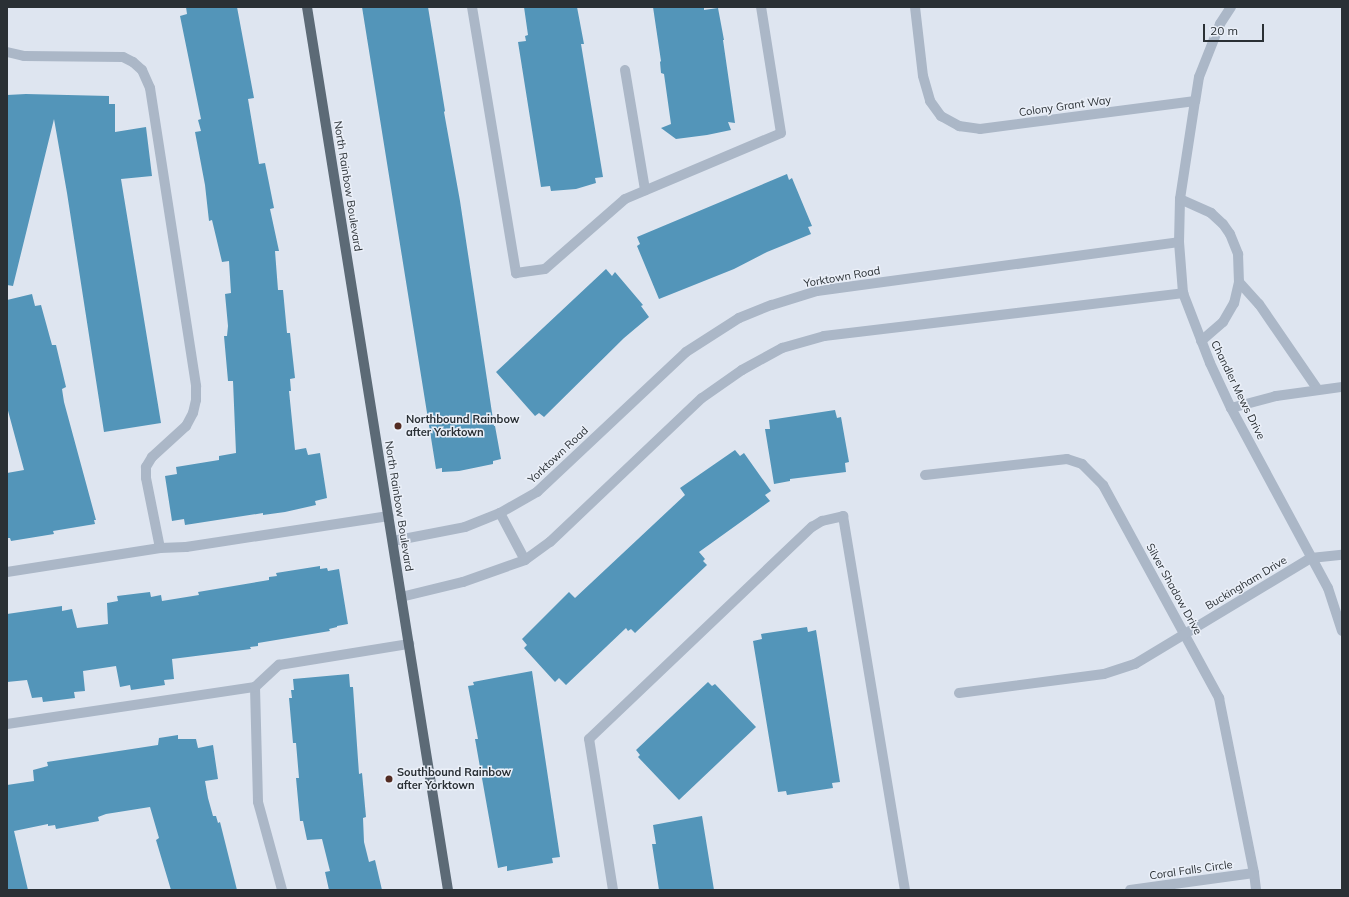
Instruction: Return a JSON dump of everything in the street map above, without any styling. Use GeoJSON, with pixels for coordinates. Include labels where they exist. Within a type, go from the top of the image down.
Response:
{"type":"FeatureCollection","features":[{"type":"Feature","properties":{"kind":"main road","name":"North Rainbow Boulevard"},"geometry":{"type":"LineString","coordinates":[[307,7],[448,890]]}},
{"type":"Feature","properties":{"kind":"street"},"geometry":{"type":"LineString","coordinates":[[472,7],[516,273],[545,269],[626,199],[781,132],[761,7]]}},
{"type":"Feature","properties":{"kind":"street","name":"Colony Grant Way"},"geometry":{"type":"LineString","coordinates":[[914,7],[923,76],[930,101],[941,116],[959,126],[980,129],[1195,101]]}},
{"type":"Feature","properties":{"kind":"street","name":"Chandler Mews Drive"},"geometry":{"type":"LineString","coordinates":[[1231,7],[1220,24],[1200,77],[1195,101],[1180,199],[1179,242],[1183,293],[1201,341],[1231,408],[1328,588],[1342,631]]}},
{"type":"Feature","properties":{"kind":"street"},"geometry":{"type":"LineString","coordinates":[[7,52],[24,56],[123,57],[134,62],[142,70],[150,88],[196,386],[196,400],[193,413],[186,426],[152,457],[146,467],[146,478],[160,548]]}},
{"type":"Feature","properties":{"kind":"street"},"geometry":{"type":"LineString","coordinates":[[625,70],[645,190]]}},
{"type":"Feature","properties":{"kind":"street"},"geometry":{"type":"LineString","coordinates":[[1180,199],[1211,213],[1223,224],[1230,234],[1238,254],[1239,282],[1234,303],[1223,322],[1201,341]]}},
{"type":"Feature","properties":{"kind":"street","name":"Yorktown Road"},"geometry":{"type":"LineString","coordinates":[[392,541],[465,527],[500,513],[537,492],[686,352],[739,318],[772,305],[817,291],[1179,242]]}},
{"type":"Feature","properties":{"kind":"street"},"geometry":{"type":"LineString","coordinates":[[1239,282],[1259,304],[1318,390]]}},
{"type":"Feature","properties":{"kind":"street"},"geometry":{"type":"LineString","coordinates":[[401,597],[463,582],[525,560],[550,542],[702,398],[742,370],[782,348],[824,336],[1183,293]]}},
{"type":"Feature","properties":{"kind":"street"},"geometry":{"type":"LineString","coordinates":[[1231,408],[1276,396],[1342,387]]}},
{"type":"Feature","properties":{"kind":"street","name":"Silver Shadow Drive"},"geometry":{"type":"LineString","coordinates":[[925,475],[1067,459],[1082,464],[1103,485],[1219,698],[1254,873],[1256,890]]}},
{"type":"Feature","properties":{"kind":"street"},"geometry":{"type":"LineString","coordinates":[[500,513],[525,560]]}},
{"type":"Feature","properties":{"kind":"street"},"geometry":{"type":"LineString","coordinates":[[7,572],[160,548],[186,548],[388,516]]}},
{"type":"Feature","properties":{"kind":"street"},"geometry":{"type":"LineString","coordinates":[[613,890],[589,739],[812,527],[822,521],[843,516],[905,890]]}},
{"type":"Feature","properties":{"kind":"street","name":"Buckingham Drive"},"geometry":{"type":"LineString","coordinates":[[960,693],[1104,674],[1135,664],[1311,558],[1342,554]]}},
{"type":"Feature","properties":{"kind":"street"},"geometry":{"type":"LineString","coordinates":[[7,724],[255,687],[279,665],[409,644]]}},
{"type":"Feature","properties":{"kind":"street"},"geometry":{"type":"LineString","coordinates":[[255,687],[258,802],[282,890]]}},
{"type":"Feature","properties":{"kind":"street","name":"Coral Falls Circle"},"geometry":{"type":"LineString","coordinates":[[1130,890],[1254,873]]}},
{"type":"Feature","properties":{"kind":"building"},"geometry":{"type":"Polygon","coordinates":[[[186,7],[237,7],[254,98],[248,99],[259,164],[265,163],[274,208],[270,209],[279,251],[275,251],[278,290],[283,290],[287,333],[290,333],[295,378],[290,379],[291,391],[289,391],[295,450],[306,448],[308,455],[320,453],[327,498],[315,501],[316,505],[285,512],[263,515],[263,513],[185,525],[184,519],[172,521],[165,476],[177,474],[176,467],[219,460],[219,456],[236,453],[233,381],[228,381],[224,336],[227,336],[228,326],[225,294],[231,293],[229,261],[222,262],[212,220],[209,221],[205,185],[195,132],[201,131],[198,120],[201,119],[180,16],[187,14],[186,7]]]}},
{"type":"Feature","properties":{"kind":"building"},"geometry":{"type":"Polygon","coordinates":[[[362,7],[428,7],[444,112],[460,201],[494,426],[501,459],[493,461],[493,464],[459,471],[442,472],[442,468],[436,469],[362,7]]]}},
{"type":"Feature","properties":{"kind":"building"},"geometry":{"type":"Polygon","coordinates":[[[524,7],[577,7],[584,44],[581,44],[603,177],[595,178],[596,183],[576,189],[551,191],[550,186],[541,187],[518,42],[526,41],[525,36],[528,35],[524,7]]]}},
{"type":"Feature","properties":{"kind":"building"},"geometry":{"type":"Polygon","coordinates":[[[653,7],[704,7],[704,10],[718,8],[724,40],[735,123],[728,122],[731,130],[676,139],[661,128],[671,124],[664,74],[661,73],[661,61],[653,7]]]}},
{"type":"Feature","properties":{"kind":"building"},"geometry":{"type":"Polygon","coordinates":[[[7,95],[109,96],[109,104],[115,104],[115,132],[146,127],[152,176],[121,179],[161,423],[104,432],[54,119],[13,286],[7,285],[7,95]]]}},
{"type":"Feature","properties":{"kind":"building"},"geometry":{"type":"Polygon","coordinates":[[[787,174],[789,180],[792,178],[812,226],[808,227],[811,234],[767,252],[734,269],[659,299],[637,246],[640,244],[637,237],[787,174]]]}},
{"type":"Feature","properties":{"kind":"building"},"geometry":{"type":"Polygon","coordinates":[[[606,269],[612,276],[615,272],[643,305],[641,306],[649,317],[624,338],[544,417],[539,413],[535,416],[496,372],[606,269]]]}},
{"type":"Feature","properties":{"kind":"building"},"geometry":{"type":"Polygon","coordinates":[[[32,294],[35,306],[41,305],[52,345],[56,345],[66,387],[62,389],[64,402],[96,520],[94,520],[95,524],[53,531],[54,534],[11,541],[10,538],[7,538],[7,473],[24,470],[7,407],[7,300],[32,294]]]}},
{"type":"Feature","properties":{"kind":"building"},"geometry":{"type":"Polygon","coordinates":[[[835,410],[837,418],[841,417],[849,462],[845,463],[846,472],[790,479],[790,481],[774,484],[765,429],[770,429],[769,420],[835,410]]]}},
{"type":"Feature","properties":{"kind":"building"},"geometry":{"type":"Polygon","coordinates":[[[735,450],[740,456],[744,453],[771,491],[765,495],[770,501],[699,552],[705,559],[703,561],[707,565],[635,633],[631,629],[628,631],[626,628],[566,685],[559,678],[555,682],[524,648],[527,645],[522,639],[569,592],[575,598],[685,495],[680,488],[735,450]]]}},
{"type":"Feature","properties":{"kind":"building"},"geometry":{"type":"Polygon","coordinates":[[[320,566],[320,569],[327,568],[328,571],[339,569],[348,624],[329,629],[330,631],[258,643],[258,646],[250,647],[251,649],[172,659],[174,679],[164,680],[165,685],[131,690],[130,685],[120,687],[116,666],[83,671],[85,691],[74,692],[75,698],[43,702],[42,697],[32,698],[27,680],[7,682],[7,614],[62,606],[62,611],[72,609],[77,628],[108,624],[107,603],[118,601],[117,596],[150,592],[151,597],[161,595],[162,601],[199,595],[198,592],[269,580],[269,577],[277,576],[276,573],[320,566]]]}},
{"type":"Feature","properties":{"kind":"building"},"geometry":{"type":"Polygon","coordinates":[[[807,627],[808,632],[816,630],[840,782],[832,783],[833,788],[787,795],[786,791],[778,792],[753,641],[762,639],[761,634],[807,627]]]}},
{"type":"Feature","properties":{"kind":"building"},"geometry":{"type":"Polygon","coordinates":[[[532,671],[560,857],[552,858],[553,863],[507,871],[507,866],[498,868],[475,739],[478,739],[468,686],[474,685],[473,682],[532,671]]]}},
{"type":"Feature","properties":{"kind":"building"},"geometry":{"type":"Polygon","coordinates":[[[349,674],[350,687],[353,687],[359,774],[362,773],[366,817],[363,818],[364,842],[369,862],[375,860],[382,890],[329,890],[325,872],[330,871],[322,839],[307,840],[303,821],[300,821],[296,778],[299,778],[296,743],[293,743],[289,698],[292,698],[291,690],[294,690],[293,679],[349,674]]]}},
{"type":"Feature","properties":{"kind":"building"},"geometry":{"type":"Polygon","coordinates":[[[708,682],[712,686],[715,684],[756,727],[679,800],[638,757],[640,755],[636,750],[708,682]]]}},
{"type":"Feature","properties":{"kind":"building"},"geometry":{"type":"Polygon","coordinates":[[[178,735],[178,739],[196,739],[198,748],[213,745],[218,779],[205,781],[213,816],[216,816],[218,823],[220,822],[237,890],[171,890],[156,840],[159,838],[150,807],[106,814],[98,817],[99,821],[56,829],[55,825],[48,826],[48,824],[14,831],[28,890],[7,890],[7,785],[34,781],[33,770],[48,766],[47,762],[158,745],[159,738],[178,735]]]}},
{"type":"Feature","properties":{"kind":"building"},"geometry":{"type":"Polygon","coordinates":[[[702,816],[714,890],[659,890],[652,844],[656,844],[653,825],[702,816]]]}},
{"type":"Feature","properties":{"kind":"place","name":"Northbound Rainbow after Yorktown"},"geometry":{"type":"Point","coordinates":[398,426]}},
{"type":"Feature","properties":{"kind":"place","name":"Southbound Rainbow after Yorktown"},"geometry":{"type":"Point","coordinates":[389,779]}}]}
